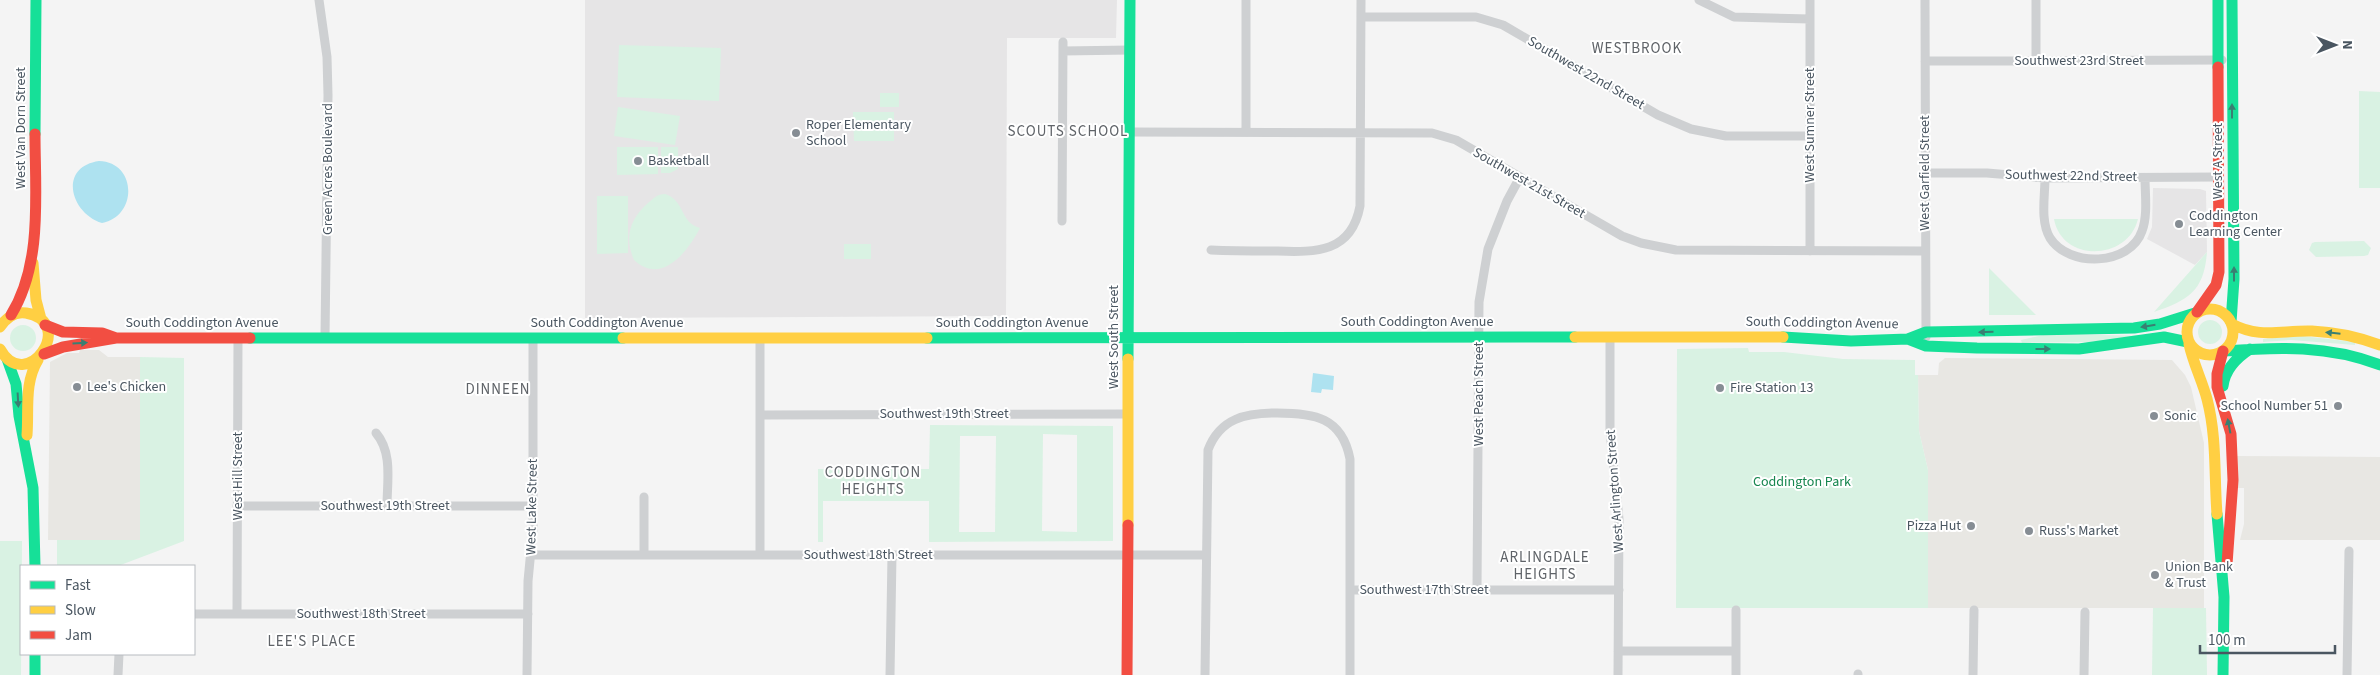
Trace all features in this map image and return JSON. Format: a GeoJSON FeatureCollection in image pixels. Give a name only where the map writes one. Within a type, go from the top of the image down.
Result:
{"type":"FeatureCollection","features":[{"type":"Feature","properties":{"kind":"main road","name":"West Van Dorn Street"},"geometry":{"type":"LineString","coordinates":[[36,0],[36,191],[32,256],[36,300],[49,339],[41,357]]}},
{"type":"Feature","properties":{"kind":"main road","name":"West South Street"},"geometry":{"type":"LineString","coordinates":[[1127,675],[1130,0]]}},
{"type":"Feature","properties":{"kind":"main road","name":"West A Street"},"geometry":{"type":"LineString","coordinates":[[2196,313],[2218,279],[2218,0]]}},
{"type":"Feature","properties":{"kind":"main road","name":"West A Street"},"geometry":{"type":"LineString","coordinates":[[2232,0],[2232,323]]}},
{"type":"Feature","properties":{"kind":"main road","name":"West Van Dorn Street"},"geometry":{"type":"LineString","coordinates":[[4,322],[21,298],[32,256]]}},
{"type":"Feature","properties":{"kind":"main road"},"geometry":{"type":"LineString","coordinates":[[2233,300],[2240,317],[2252,327],[2262,330],[2348,335],[2380,345]]}},
{"type":"Feature","properties":{"kind":"main road"},"geometry":{"type":"LineString","coordinates":[[2233,480],[2226,477],[2224,472],[2222,438],[2194,364],[2187,327],[2196,313],[2214,309],[2224,313],[2232,323],[2257,335],[2291,331]]}},
{"type":"Feature","properties":{"kind":"main road","name":"South Coddington Avenue"},"geometry":{"type":"LineString","coordinates":[[4,322],[26,312],[62,332],[102,333],[116,338],[1610,337],[1908,340],[1926,346],[2079,349],[2140,342],[2164,337],[2189,343]]}},
{"type":"Feature","properties":{"kind":"main road","name":"South Coddington Avenue"},"geometry":{"type":"LineString","coordinates":[[1908,340],[1926,332],[2134,328],[2160,324],[2196,313]]}},
{"type":"Feature","properties":{"kind":"main road"},"geometry":{"type":"LineString","coordinates":[[2224,597],[2233,505],[2233,480],[2231,434],[2224,405],[2217,387],[2217,378],[2223,351],[2232,339],[2232,323]]}},
{"type":"Feature","properties":{"kind":"main road","name":"South Coddington Avenue"},"geometry":{"type":"LineString","coordinates":[[2,353],[22,364],[72,343],[102,343],[116,338]]}},
{"type":"Feature","properties":{"kind":"main road"},"geometry":{"type":"LineString","coordinates":[[2140,342],[2164,343],[2181,352],[2194,364]]}},
{"type":"Feature","properties":{"kind":"main road"},"geometry":{"type":"LineString","coordinates":[[2189,343],[2193,349],[2211,356],[2223,351],[2290,346],[2324,348],[2380,365]]}},
{"type":"Feature","properties":{"kind":"main road"},"geometry":{"type":"LineString","coordinates":[[2224,405],[2224,375],[2231,365],[2251,349]]}},
{"type":"Feature","properties":{"kind":"main road"},"geometry":{"type":"LineString","coordinates":[[2,353],[16,384],[18,416],[26,443],[34,502],[35,565]]}},
{"type":"Feature","properties":{"kind":"main road"},"geometry":{"type":"LineString","coordinates":[[26,443],[29,424],[28,385],[31,371],[41,357]]}},
{"type":"Feature","properties":{"kind":"main road"},"geometry":{"type":"LineString","coordinates":[[2207,398],[2214,438],[2215,493],[2222,494],[2225,502],[2223,675]]}},
{"type":"Feature","properties":{"kind":"main road"},"geometry":{"type":"LineString","coordinates":[[35,655],[35,675]]}},
{"type":"Feature","properties":{"kind":"street","name":"Green Acres Boulevard"},"geometry":{"type":"LineString","coordinates":[[319,0],[327,57],[328,95],[325,338]]}},
{"type":"Feature","properties":{"kind":"street"},"geometry":{"type":"LineString","coordinates":[[1246,0],[1246,132]]}},
{"type":"Feature","properties":{"kind":"street"},"geometry":{"type":"LineString","coordinates":[[1212,250],[1322,250],[1351,236],[1360,206],[1362,0]]}},
{"type":"Feature","properties":{"kind":"street"},"geometry":{"type":"LineString","coordinates":[[1699,0],[1734,17],[1810,19]]}},
{"type":"Feature","properties":{"kind":"street","name":"West Sumner Street"},"geometry":{"type":"LineString","coordinates":[[1810,0],[1810,251]]}},
{"type":"Feature","properties":{"kind":"street","name":"West Garfield Street"},"geometry":{"type":"LineString","coordinates":[[1925,0],[1926,346]]}},
{"type":"Feature","properties":{"kind":"street"},"geometry":{"type":"LineString","coordinates":[[2036,0],[2036,61]]}},
{"type":"Feature","properties":{"kind":"street","name":"Southwest 22nd Street"},"geometry":{"type":"LineString","coordinates":[[1361,17],[1476,17],[1490,20],[1503,25],[1658,115],[1690,129],[1726,136],[1810,136]]}},
{"type":"Feature","properties":{"kind":"street"},"geometry":{"type":"LineString","coordinates":[[1062,221],[1063,46],[1130,50]]}},
{"type":"Feature","properties":{"kind":"street","name":"Southwest 23rd Street"},"geometry":{"type":"LineString","coordinates":[[1925,61],[2232,60]]}},
{"type":"Feature","properties":{"kind":"street","name":"Southwest 21st Street"},"geometry":{"type":"LineString","coordinates":[[1130,132],[1432,133],[1445,136],[1622,236],[1657,248],[1676,250],[1926,251]]}},
{"type":"Feature","properties":{"kind":"street","name":"Southwest 22nd Street"},"geometry":{"type":"LineString","coordinates":[[1925,173],[1987,173],[2044,178],[2217,177]]}},
{"type":"Feature","properties":{"kind":"street","name":"West Peach Street"},"geometry":{"type":"LineString","coordinates":[[1477,590],[1479,302],[1488,249],[1503,209],[1520,177]]}},
{"type":"Feature","properties":{"kind":"street"},"geometry":{"type":"LineString","coordinates":[[2044,178],[2045,220],[2049,236],[2054,244],[2071,256],[2106,258],[2125,252],[2142,232],[2145,178]]}},
{"type":"Feature","properties":{"kind":"street","name":"West Arlington Street"},"geometry":{"type":"LineString","coordinates":[[1610,337],[1609,402],[1619,518],[1618,675]]}},
{"type":"Feature","properties":{"kind":"street","name":"West Hill Street"},"geometry":{"type":"LineString","coordinates":[[237,614],[238,338]]}},
{"type":"Feature","properties":{"kind":"street","name":"West Lake Street"},"geometry":{"type":"LineString","coordinates":[[527,675],[533,506],[533,338]]}},
{"type":"Feature","properties":{"kind":"street"},"geometry":{"type":"LineString","coordinates":[[760,338],[760,555]]}},
{"type":"Feature","properties":{"kind":"street"},"geometry":{"type":"LineString","coordinates":[[1205,675],[1206,459],[1211,442],[1217,433],[1234,419],[1253,413],[1304,413],[1323,418],[1333,426],[1344,440],[1350,459],[1350,675]]}},
{"type":"Feature","properties":{"kind":"street","name":"Southwest 19th Street"},"geometry":{"type":"LineString","coordinates":[[760,415],[1128,414]]}},
{"type":"Feature","properties":{"kind":"street"},"geometry":{"type":"LineString","coordinates":[[376,433],[383,442],[387,457],[387,506]]}},
{"type":"Feature","properties":{"kind":"street"},"geometry":{"type":"LineString","coordinates":[[644,497],[644,555]]}},
{"type":"Feature","properties":{"kind":"street","name":"Southwest 19th Street"},"geometry":{"type":"LineString","coordinates":[[237,506],[533,506]]}},
{"type":"Feature","properties":{"kind":"street"},"geometry":{"type":"LineString","coordinates":[[2347,675],[2349,551]]}},
{"type":"Feature","properties":{"kind":"street","name":"Southwest 18th Street"},"geometry":{"type":"LineString","coordinates":[[531,555],[1206,555]]}},
{"type":"Feature","properties":{"kind":"street"},"geometry":{"type":"LineString","coordinates":[[890,675],[892,555]]}},
{"type":"Feature","properties":{"kind":"street","name":"Southwest 17th Street"},"geometry":{"type":"LineString","coordinates":[[1350,590],[1619,590]]}},
{"type":"Feature","properties":{"kind":"street"},"geometry":{"type":"LineString","coordinates":[[1736,610],[1736,675]]}},
{"type":"Feature","properties":{"kind":"street"},"geometry":{"type":"LineString","coordinates":[[1973,675],[1974,610]]}},
{"type":"Feature","properties":{"kind":"street"},"geometry":{"type":"LineString","coordinates":[[2084,675],[2085,612]]}},
{"type":"Feature","properties":{"kind":"street","name":"Southwest 18th Street"},"geometry":{"type":"LineString","coordinates":[[195,614],[528,614]]}},
{"type":"Feature","properties":{"kind":"street"},"geometry":{"type":"LineString","coordinates":[[1618,651],[1736,651]]}},
{"type":"Feature","properties":{"kind":"street"},"geometry":{"type":"LineString","coordinates":[[118,675],[119,655]]}},
{"type":"Feature","properties":{"kind":"shaded area","name":"Roper Elementary School"},"geometry":{"type":"Polygon","coordinates":[[[585,0],[1117,0],[1116,38],[1007,38],[1006,316],[585,318],[585,0]]]}},
{"type":"Feature","properties":{"kind":"shaded area","name":"Coddington Learning Center"},"geometry":{"type":"Polygon","coordinates":[[[2153,188],[2200,189],[2206,191],[2207,252],[2195,265],[2147,239],[2152,227],[2153,188]]]}},
{"type":"Feature","properties":{"kind":"shaded area"},"geometry":{"type":"Polygon","coordinates":[[[80,350],[99,350],[108,357],[140,357],[140,540],[48,540],[50,362],[67,353],[79,353],[80,350]]]}},
{"type":"Feature","properties":{"kind":"shaded area"},"geometry":{"type":"Polygon","coordinates":[[[1945,358],[2172,360],[2185,375],[2191,387],[2204,443],[2204,608],[1928,608],[1928,470],[1919,431],[1918,375],[1938,375],[1939,363],[1945,358]]]}},
{"type":"Feature","properties":{"kind":"shaded area"},"geometry":{"type":"Polygon","coordinates":[[[2236,456],[2380,457],[2380,540],[2240,540],[2244,524],[2244,488],[2236,488],[2236,456]]]}},
{"type":"Feature","properties":{"kind":"green space"},"geometry":{"type":"Polygon","coordinates":[[[619,45],[721,48],[719,101],[617,97],[619,45]]]}},
{"type":"Feature","properties":{"kind":"green space"},"geometry":{"type":"Polygon","coordinates":[[[2359,91],[2380,92],[2380,188],[2359,188],[2359,91]]]}},
{"type":"Feature","properties":{"kind":"green space"},"geometry":{"type":"Polygon","coordinates":[[[880,93],[899,93],[899,107],[880,107],[880,93]]]}},
{"type":"Feature","properties":{"kind":"green space"},"geometry":{"type":"Polygon","coordinates":[[[618,107],[680,116],[675,145],[614,136],[618,107]]]}},
{"type":"Feature","properties":{"kind":"green space"},"geometry":{"type":"Polygon","coordinates":[[[853,112],[894,112],[894,141],[854,141],[853,112]]]}},
{"type":"Feature","properties":{"kind":"green space","name":"Basketball"},"geometry":{"type":"Polygon","coordinates":[[[617,147],[658,147],[658,174],[617,175],[617,147]]]}},
{"type":"Feature","properties":{"kind":"green space"},"geometry":{"type":"Polygon","coordinates":[[[661,147],[678,147],[678,169],[670,173],[661,173],[661,147]]]}},
{"type":"Feature","properties":{"kind":"green space"},"geometry":{"type":"Polygon","coordinates":[[[665,194],[676,201],[689,221],[700,228],[689,246],[673,262],[664,267],[654,269],[644,267],[634,260],[631,252],[629,244],[630,229],[637,215],[648,203],[656,197],[665,194]]]}},
{"type":"Feature","properties":{"kind":"green space"},"geometry":{"type":"Polygon","coordinates":[[[597,196],[628,196],[628,253],[597,254],[597,196]]]}},
{"type":"Feature","properties":{"kind":"green space"},"geometry":{"type":"Polygon","coordinates":[[[2054,219],[2138,219],[2132,233],[2122,243],[2109,249],[2095,251],[2081,249],[2069,243],[2059,233],[2054,219]]]}},
{"type":"Feature","properties":{"kind":"green space"},"geometry":{"type":"Polygon","coordinates":[[[2364,241],[2371,248],[2368,255],[2364,256],[2316,257],[2309,250],[2312,243],[2315,242],[2364,241]]]}},
{"type":"Feature","properties":{"kind":"green space"},"geometry":{"type":"Polygon","coordinates":[[[844,244],[871,244],[871,259],[844,259],[844,244]]]}},
{"type":"Feature","properties":{"kind":"green space"},"geometry":{"type":"Polygon","coordinates":[[[2207,252],[2202,276],[2193,292],[2177,303],[2154,312],[2207,252]]]}},
{"type":"Feature","properties":{"kind":"green space"},"geometry":{"type":"Polygon","coordinates":[[[1989,268],[2036,315],[1989,315],[1989,268]]]}},
{"type":"Feature","properties":{"kind":"green space"},"geometry":{"type":"Polygon","coordinates":[[[2210,320],[2215,321],[2221,327],[2221,337],[2215,343],[2210,344],[2205,343],[2199,337],[2198,332],[2199,327],[2205,321],[2210,320]]]}},
{"type":"Feature","properties":{"kind":"green space"},"geometry":{"type":"Polygon","coordinates":[[[23,325],[32,329],[36,338],[32,347],[23,351],[14,347],[10,338],[14,329],[23,325]]]}},
{"type":"Feature","properties":{"kind":"green space"},"geometry":{"type":"Polygon","coordinates":[[[2048,334],[2150,336],[2090,342],[2022,343],[2021,340],[2048,334]]]}},
{"type":"Feature","properties":{"kind":"green space"},"geometry":{"type":"Polygon","coordinates":[[[2302,336],[2355,342],[2355,345],[2291,340],[2263,342],[2263,339],[2302,336]]]}},
{"type":"Feature","properties":{"kind":"green space","name":"Coddington Park"},"geometry":{"type":"Polygon","coordinates":[[[1748,348],[1749,352],[1784,352],[1843,359],[1915,360],[1915,375],[1918,375],[1919,431],[1928,470],[1928,608],[1676,608],[1677,349],[1748,348]]]}},
{"type":"Feature","properties":{"kind":"green space"},"geometry":{"type":"Polygon","coordinates":[[[140,357],[184,358],[184,541],[121,565],[57,565],[57,540],[140,540],[140,357]]]}},
{"type":"Feature","properties":{"kind":"green space"},"geometry":{"type":"Polygon","coordinates":[[[930,425],[1113,426],[1113,541],[929,542],[929,501],[823,501],[823,542],[818,542],[818,469],[929,469],[930,425]],[[1043,434],[1042,531],[1077,532],[1077,435],[1043,434]],[[960,436],[959,532],[995,532],[996,436],[960,436]]]}},
{"type":"Feature","properties":{"kind":"green space"},"geometry":{"type":"Polygon","coordinates":[[[0,541],[22,541],[22,565],[20,565],[21,675],[0,675],[0,541]]]}},
{"type":"Feature","properties":{"kind":"green space"},"geometry":{"type":"Polygon","coordinates":[[[2153,608],[2206,608],[2207,675],[2152,675],[2153,608]]]}},
{"type":"Feature","properties":{"kind":"water"},"geometry":{"type":"Polygon","coordinates":[[[99,161],[112,164],[121,170],[126,179],[128,190],[127,201],[122,210],[114,218],[102,223],[91,218],[82,210],[76,201],[73,190],[73,181],[78,172],[86,165],[99,161]]]}},
{"type":"Feature","properties":{"kind":"water"},"geometry":{"type":"Polygon","coordinates":[[[1313,373],[1334,376],[1333,390],[1322,389],[1321,393],[1311,392],[1313,373]]]}},
{"type":"Feature","properties":{"kind":"traffic: fast"},"geometry":{"type":"LineString","coordinates":[[35,134],[36,0]]}},
{"type":"Feature","properties":{"kind":"traffic: fast"},"geometry":{"type":"LineString","coordinates":[[1128,359],[1130,0]]}},
{"type":"Feature","properties":{"kind":"traffic: fast"},"geometry":{"type":"LineString","coordinates":[[2218,0],[2218,67]]}},
{"type":"Feature","properties":{"kind":"traffic: fast"},"geometry":{"type":"LineString","coordinates":[[2231,322],[2234,279],[2232,0]]}},
{"type":"Feature","properties":{"kind":"traffic: fast"},"geometry":{"type":"LineString","coordinates":[[1908,339],[1926,332],[2134,328],[2160,324],[2195,313]]}},
{"type":"Feature","properties":{"kind":"traffic: fast"},"geometry":{"type":"LineString","coordinates":[[927,338],[1575,337]]}},
{"type":"Feature","properties":{"kind":"traffic: fast"},"geometry":{"type":"LineString","coordinates":[[1783,337],[1851,341],[1908,339],[1926,346],[1977,348],[2079,349],[2164,337],[2188,342]]}},
{"type":"Feature","properties":{"kind":"traffic: fast"},"geometry":{"type":"LineString","coordinates":[[250,338],[623,338]]}},
{"type":"Feature","properties":{"kind":"traffic: fast"},"geometry":{"type":"LineString","coordinates":[[2223,386],[2226,374],[2232,364],[2250,349]]}},
{"type":"Feature","properties":{"kind":"traffic: fast"},"geometry":{"type":"LineString","coordinates":[[2224,351],[2303,349],[2342,354],[2380,365]]}},
{"type":"Feature","properties":{"kind":"traffic: fast"},"geometry":{"type":"LineString","coordinates":[[7,359],[16,384],[19,416],[33,488],[35,565]]}},
{"type":"Feature","properties":{"kind":"traffic: fast"},"geometry":{"type":"LineString","coordinates":[[2217,514],[2224,597],[2223,675]]}},
{"type":"Feature","properties":{"kind":"traffic: fast"},"geometry":{"type":"LineString","coordinates":[[35,655],[35,675]]}},
{"type":"Feature","properties":{"kind":"traffic: slow"},"geometry":{"type":"LineString","coordinates":[[33,263],[36,300],[41,319]]}},
{"type":"Feature","properties":{"kind":"traffic: slow"},"geometry":{"type":"LineString","coordinates":[[2215,309],[2227,315],[2232,323],[2233,332],[2232,341],[2227,349],[2219,354],[2205,355],[2193,349],[2188,341],[2187,327],[2193,315],[2201,310],[2215,309]]}},
{"type":"Feature","properties":{"kind":"traffic: slow"},"geometry":{"type":"LineString","coordinates":[[0,327],[11,316],[18,313],[26,313],[41,319],[48,329],[47,341],[42,352],[33,361],[22,364],[11,361],[0,349]]}},
{"type":"Feature","properties":{"kind":"traffic: slow"},"geometry":{"type":"LineString","coordinates":[[2232,324],[2242,329],[2262,333],[2329,332],[2355,337],[2380,345]]}},
{"type":"Feature","properties":{"kind":"traffic: slow"},"geometry":{"type":"LineString","coordinates":[[1575,337],[1783,337]]}},
{"type":"Feature","properties":{"kind":"traffic: slow"},"geometry":{"type":"LineString","coordinates":[[623,338],[927,338]]}},
{"type":"Feature","properties":{"kind":"traffic: slow"},"geometry":{"type":"LineString","coordinates":[[2189,344],[2210,413],[2214,442],[2217,514]]}},
{"type":"Feature","properties":{"kind":"traffic: slow"},"geometry":{"type":"LineString","coordinates":[[1128,359],[1128,525]]}},
{"type":"Feature","properties":{"kind":"traffic: slow"},"geometry":{"type":"LineString","coordinates":[[27,435],[29,387],[38,360]]}},
{"type":"Feature","properties":{"kind":"traffic: jam"},"geometry":{"type":"LineString","coordinates":[[2197,312],[2216,285],[2219,272],[2218,67]]}},
{"type":"Feature","properties":{"kind":"traffic: jam"},"geometry":{"type":"LineString","coordinates":[[11,315],[21,295],[33,250],[36,203],[35,134]]}},
{"type":"Feature","properties":{"kind":"traffic: jam"},"geometry":{"type":"LineString","coordinates":[[45,325],[63,332],[102,333],[116,338],[250,338]]}},
{"type":"Feature","properties":{"kind":"traffic: jam"},"geometry":{"type":"LineString","coordinates":[[44,354],[63,347],[116,338]]}},
{"type":"Feature","properties":{"kind":"traffic: jam"},"geometry":{"type":"LineString","coordinates":[[2223,351],[2217,374],[2217,387],[2231,434],[2233,480],[2227,564]]}},
{"type":"Feature","properties":{"kind":"traffic: jam"},"geometry":{"type":"LineString","coordinates":[[1127,675],[1128,525]]}},
{"type":"Feature","properties":{"kind":"place","name":"Roper Elementary School"},"geometry":{"type":"Point","coordinates":[796,133]}},
{"type":"Feature","properties":{"kind":"place","name":"Basketball"},"geometry":{"type":"Point","coordinates":[638,161]}},
{"type":"Feature","properties":{"kind":"place","name":"Coddington Learning Center"},"geometry":{"type":"Point","coordinates":[2179,224]}},
{"type":"Feature","properties":{"kind":"place","name":"Lee's Chicken"},"geometry":{"type":"Point","coordinates":[77,387]}},
{"type":"Feature","properties":{"kind":"place","name":"Fire Station 13"},"geometry":{"type":"Point","coordinates":[1720,388]}},
{"type":"Feature","properties":{"kind":"place","name":"School Number 51"},"geometry":{"type":"Point","coordinates":[2338,406]}},
{"type":"Feature","properties":{"kind":"place","name":"Sonic"},"geometry":{"type":"Point","coordinates":[2154,416]}},
{"type":"Feature","properties":{"kind":"place","name":"Pizza Hut"},"geometry":{"type":"Point","coordinates":[1971,526]}},
{"type":"Feature","properties":{"kind":"place","name":"Russ's Market"},"geometry":{"type":"Point","coordinates":[2029,531]}},
{"type":"Feature","properties":{"kind":"place","name":"Union Bank & Trust"},"geometry":{"type":"Point","coordinates":[2155,575]}},
{"type":"Feature","properties":{"kind":"district","name":"WESTBROOK"},"geometry":{"type":"Point","coordinates":[1637,48]}},
{"type":"Feature","properties":{"kind":"district","name":"SCOUTS SCHOOL"},"geometry":{"type":"Point","coordinates":[1068,131]}},
{"type":"Feature","properties":{"kind":"district","name":"DINNEEN"},"geometry":{"type":"Point","coordinates":[498,389]}},
{"type":"Feature","properties":{"kind":"district","name":"CODDINGTON HEIGHTS"},"geometry":{"type":"Point","coordinates":[873,480]}},
{"type":"Feature","properties":{"kind":"district","name":"ARLINGDALE HEIGHTS"},"geometry":{"type":"Point","coordinates":[1545,566]}},
{"type":"Feature","properties":{"kind":"district","name":"LEE'S PLACE"},"geometry":{"type":"Point","coordinates":[312,641]}}]}
